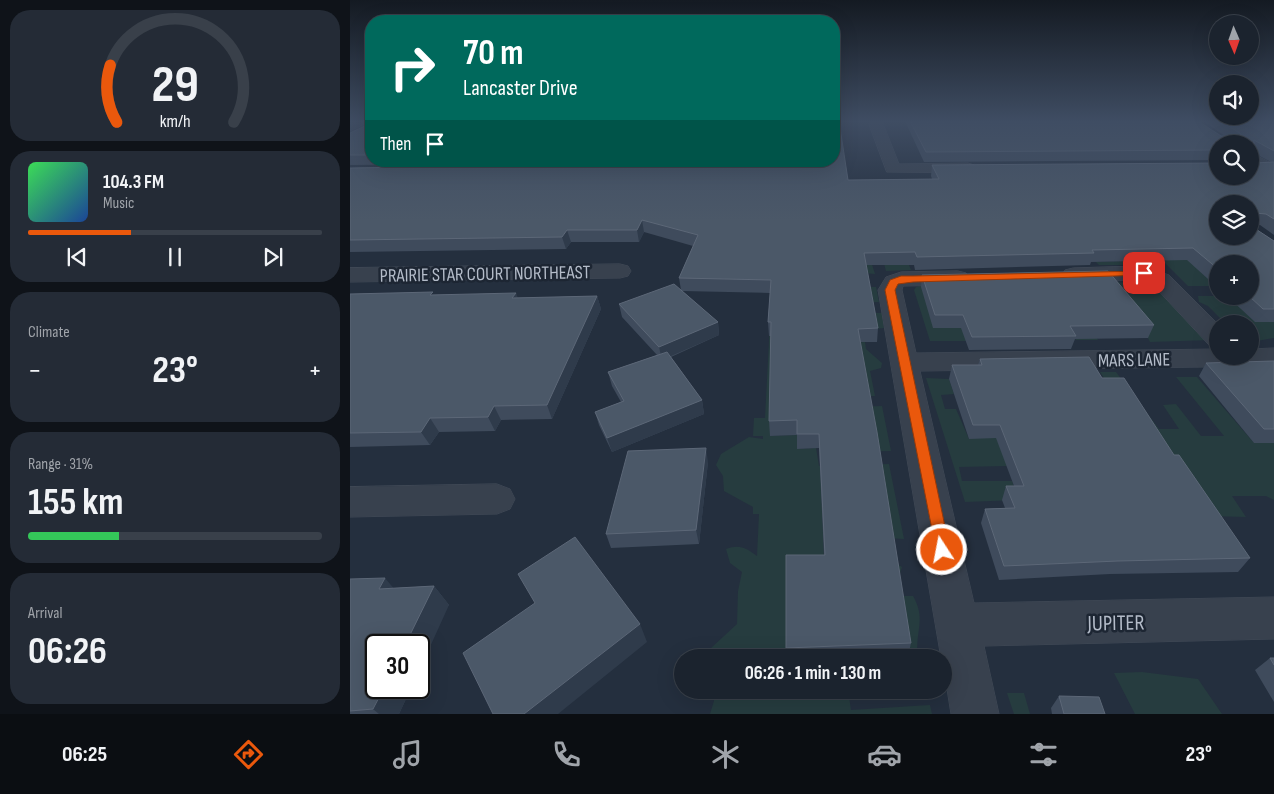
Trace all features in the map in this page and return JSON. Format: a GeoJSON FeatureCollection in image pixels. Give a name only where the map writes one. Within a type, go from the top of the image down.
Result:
{"type":"FeatureCollection","features":[{"type":"Feature","properties":{"kind":"street"},"geometry":{"type":"LineString","coordinates":[[887,154],[893,169],[981,168]]}},
{"type":"Feature","properties":{"kind":"street"},"geometry":{"type":"LineString","coordinates":[[1259,162],[1267,166],[1259,166]]}},
{"type":"Feature","properties":{"kind":"street","name":"PRAIRIE STAR COURT NORTHEAST"},"geometry":{"type":"LineString","coordinates":[[350,275],[620,270]]}},
{"type":"Feature","properties":{"kind":"street"},"geometry":{"type":"LineString","coordinates":[[1047,276],[1144,273],[1154,276],[1161,280],[1209,330]]}},
{"type":"Feature","properties":{"kind":"street"},"geometry":{"type":"LineString","coordinates":[[975,714],[890,290],[894,282],[901,279],[990,277]]}},
{"type":"Feature","properties":{"kind":"street","name":"MARS LANE"},"geometry":{"type":"LineString","coordinates":[[905,362],[1209,352]]}},
{"type":"Feature","properties":{"kind":"street","name":"MARS LANE"},"geometry":{"type":"LineString","coordinates":[[1259,354],[1274,356]]}},
{"type":"Feature","properties":{"kind":"street"},"geometry":{"type":"LineString","coordinates":[[350,502],[497,499]]}},
{"type":"Feature","properties":{"kind":"street","name":"JUPITER"},"geometry":{"type":"LineString","coordinates":[[958,625],[1274,618]]}},
{"type":"Feature","properties":{"kind":"green space"},"geometry":{"type":"Polygon","coordinates":[[[955,211],[1007,214],[1026,222],[1040,222],[1038,219],[1056,212],[1068,213],[1081,219],[1091,220],[1106,218],[1130,221],[1147,214],[1170,220],[1209,220],[1209,226],[1188,226],[1183,222],[1173,222],[1172,226],[1157,231],[1161,234],[1195,234],[1202,239],[1191,240],[1199,246],[1257,245],[1274,258],[1274,262],[1269,258],[1259,258],[1259,255],[1209,255],[1209,260],[1191,260],[1199,269],[1209,269],[1209,286],[1188,286],[1163,261],[1167,260],[1136,229],[1112,229],[1131,250],[1119,250],[1132,265],[1099,265],[1094,260],[1099,262],[1125,261],[1096,228],[1078,226],[1090,243],[1083,243],[1089,250],[1075,250],[1056,226],[1025,226],[1030,234],[1035,234],[1046,251],[1033,251],[1019,230],[992,230],[1004,251],[994,252],[1001,266],[996,266],[994,263],[997,262],[978,227],[966,227],[964,233],[955,235],[970,267],[951,267],[942,241],[918,241],[924,259],[918,259],[908,227],[892,227],[895,248],[885,249],[889,265],[909,265],[911,270],[886,271],[878,241],[859,241],[857,231],[815,231],[814,227],[783,227],[782,240],[832,240],[833,244],[801,244],[803,252],[831,252],[836,248],[850,248],[861,251],[870,258],[875,274],[864,273],[861,258],[854,260],[789,259],[788,288],[811,288],[811,281],[826,280],[826,287],[876,287],[879,302],[853,302],[868,301],[866,291],[778,292],[777,303],[826,302],[827,317],[866,317],[865,313],[882,313],[884,328],[875,329],[873,320],[774,322],[775,336],[798,335],[799,343],[865,342],[866,349],[882,363],[881,368],[870,371],[875,396],[843,397],[842,392],[865,391],[862,373],[854,371],[849,367],[845,363],[847,357],[842,354],[830,354],[829,347],[797,348],[797,355],[772,356],[771,383],[794,383],[794,393],[821,393],[823,408],[882,406],[891,451],[848,452],[847,447],[875,446],[869,415],[807,417],[806,409],[778,410],[777,418],[771,418],[770,436],[797,435],[797,449],[816,448],[819,466],[889,464],[904,539],[888,538],[879,479],[821,481],[824,559],[855,558],[865,553],[885,556],[902,567],[898,579],[878,584],[864,584],[860,576],[829,579],[818,574],[817,569],[787,570],[787,649],[710,649],[737,624],[738,591],[742,572],[730,563],[726,549],[743,548],[757,556],[759,514],[753,514],[753,507],[724,491],[723,476],[716,465],[721,454],[749,437],[763,439],[763,436],[753,436],[754,418],[765,418],[775,224],[926,223],[942,218],[941,213],[955,211]]]}},
{"type":"Feature","properties":{"kind":"green space"},"geometry":{"type":"Polygon","coordinates":[[[1150,283],[1162,286],[1209,337],[1209,340],[1150,342],[1148,338],[1076,307],[1098,340],[1076,340],[1046,295],[979,319],[933,328],[961,328],[984,341],[930,341],[914,290],[916,287],[925,285],[1150,283]]]}},
{"type":"Feature","properties":{"kind":"green space"},"geometry":{"type":"Polygon","coordinates":[[[1198,296],[1209,296],[1209,305],[1243,305],[1274,322],[1274,338],[1259,341],[1259,315],[1217,315],[1208,306],[1199,302],[1198,296]]]}},
{"type":"Feature","properties":{"kind":"green space"},"geometry":{"type":"Polygon","coordinates":[[[1100,372],[1116,372],[1159,429],[1179,429],[1163,405],[1176,404],[1201,436],[1224,436],[1176,377],[1197,377],[1254,443],[1274,443],[1274,500],[1266,496],[1232,496],[1246,517],[1208,516],[1057,465],[959,467],[962,481],[1012,481],[1019,500],[965,502],[926,378],[949,379],[954,394],[941,395],[945,409],[956,409],[969,439],[1113,392],[1100,372]]]}},
{"type":"Feature","properties":{"kind":"green space"},"geometry":{"type":"Polygon","coordinates":[[[902,596],[913,596],[920,620],[917,649],[898,649],[902,596]]]}},
{"type":"Feature","properties":{"kind":"green space"},"geometry":{"type":"Polygon","coordinates":[[[1142,672],[1198,679],[1222,714],[1135,714],[1114,673],[1142,672]]]}},
{"type":"Feature","properties":{"kind":"green space"},"geometry":{"type":"Polygon","coordinates":[[[1007,693],[1024,693],[1030,714],[1014,714],[1007,693]]]}},
{"type":"Feature","properties":{"kind":"green space"},"geometry":{"type":"Polygon","coordinates":[[[714,699],[849,699],[851,710],[930,705],[932,714],[710,714],[714,699]]]}},
{"type":"Feature","properties":{"kind":"building"},"geometry":{"type":"Polygon","coordinates":[[[840,154],[844,154],[848,180],[939,179],[932,165],[1209,163],[1209,185],[1259,185],[1259,163],[1274,162],[1274,219],[1266,214],[1259,213],[1259,195],[1209,195],[1209,245],[1259,245],[1259,231],[1274,241],[1274,309],[1263,309],[1259,305],[1259,255],[1209,255],[1209,261],[1193,248],[1092,250],[1094,253],[917,257],[915,252],[864,253],[878,328],[858,329],[877,432],[911,643],[786,648],[786,555],[825,555],[819,434],[797,434],[797,420],[769,421],[771,322],[768,322],[771,280],[679,278],[698,235],[642,220],[637,230],[567,230],[562,237],[350,240],[350,168],[840,167],[840,154]]]}},
{"type":"Feature","properties":{"kind":"building"},"geometry":{"type":"Polygon","coordinates":[[[1108,271],[1154,325],[1070,326],[1076,336],[972,337],[963,315],[935,315],[922,275],[1108,271]]]}},
{"type":"Feature","properties":{"kind":"building"},"geometry":{"type":"Polygon","coordinates":[[[674,284],[718,322],[659,347],[619,304],[674,284]]]}},
{"type":"Feature","properties":{"kind":"building"},"geometry":{"type":"Polygon","coordinates":[[[433,292],[430,295],[516,293],[512,298],[597,296],[547,405],[494,406],[488,417],[430,418],[421,432],[350,433],[350,294],[433,292]]]}},
{"type":"Feature","properties":{"kind":"building"},"geometry":{"type":"Polygon","coordinates":[[[667,352],[702,400],[607,438],[595,412],[624,401],[608,372],[667,352]]]}},
{"type":"Feature","properties":{"kind":"building"},"geometry":{"type":"Polygon","coordinates":[[[1089,357],[1102,378],[1124,378],[1174,455],[1179,455],[1250,558],[1004,566],[985,509],[1015,508],[1006,486],[1024,486],[1000,425],[973,425],[952,365],[982,365],[980,359],[1089,357]]]}},
{"type":"Feature","properties":{"kind":"building"},"geometry":{"type":"Polygon","coordinates":[[[1259,361],[1274,361],[1274,429],[1264,429],[1206,363],[1209,363],[1209,365],[1259,365],[1259,361]]]}},
{"type":"Feature","properties":{"kind":"building"},"geometry":{"type":"Polygon","coordinates":[[[706,448],[696,530],[606,534],[628,451],[706,448]]]}},
{"type":"Feature","properties":{"kind":"building"},"geometry":{"type":"Polygon","coordinates":[[[575,537],[640,624],[524,714],[493,714],[463,653],[535,603],[518,574],[575,537]]]}},
{"type":"Feature","properties":{"kind":"building"},"geometry":{"type":"Polygon","coordinates":[[[385,578],[379,589],[434,586],[410,634],[365,634],[365,699],[378,699],[373,709],[350,711],[350,579],[385,578]]]}},
{"type":"Feature","properties":{"kind":"building"},"geometry":{"type":"Polygon","coordinates":[[[1059,696],[1099,697],[1105,714],[1064,714],[1059,696]]]}},
{"type":"Feature","properties":{"kind":"route"},"geometry":{"type":"LineString","coordinates":[[942,550],[890,290],[894,282],[901,279],[1144,273]]}}]}
